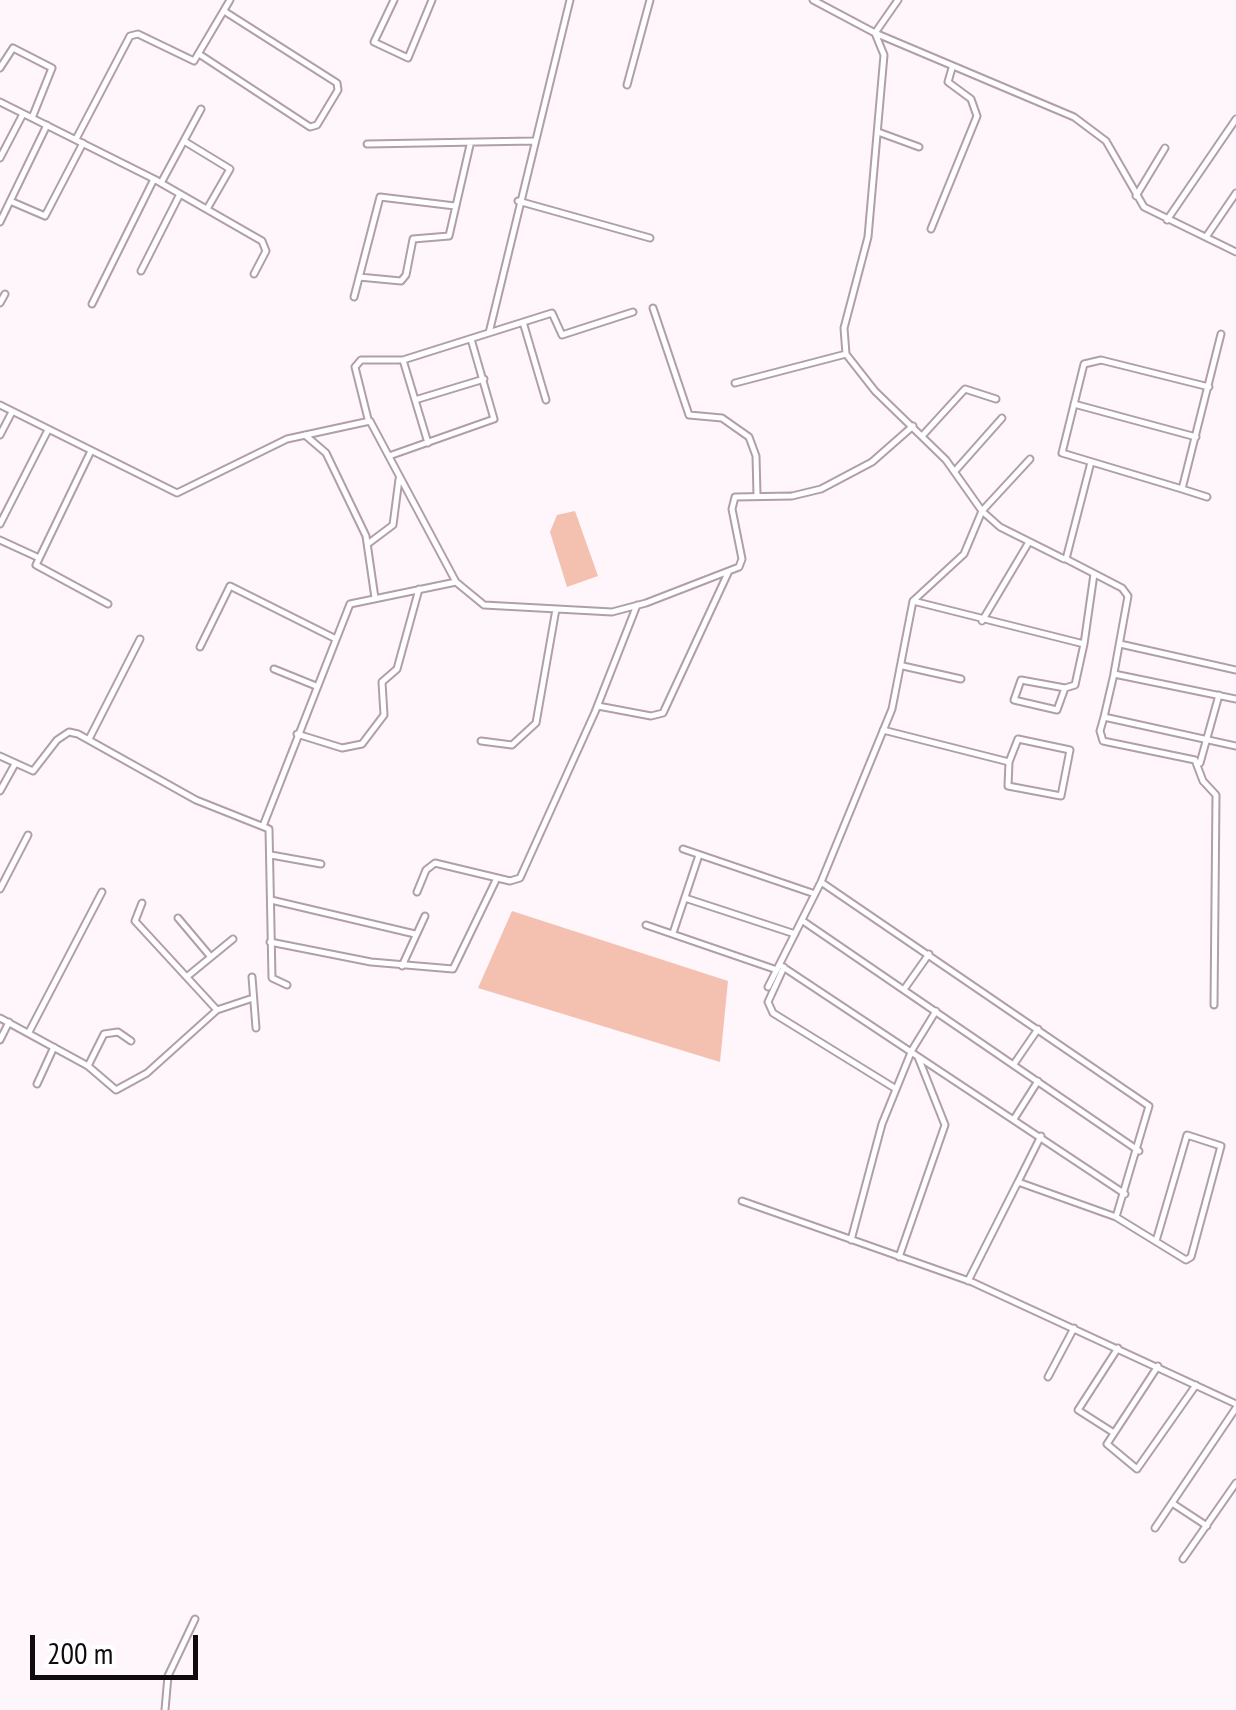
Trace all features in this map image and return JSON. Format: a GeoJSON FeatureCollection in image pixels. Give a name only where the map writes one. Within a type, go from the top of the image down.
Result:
{"type":"FeatureCollection","features":[{"type":"Feature","properties":{"kind":"street"},"geometry":{"type":"LineString","coordinates":[[76,139],[131,35],[138,34],[190,61],[199,54],[230,0]]}},
{"type":"Feature","properties":{"kind":"street"},"geometry":{"type":"LineString","coordinates":[[394,0],[374,42],[408,58],[432,0]]}},
{"type":"Feature","properties":{"kind":"street"},"geometry":{"type":"LineString","coordinates":[[490,333],[518,201],[570,0]]}},
{"type":"Feature","properties":{"kind":"street"},"geometry":{"type":"LineString","coordinates":[[627,85],[650,0]]}},
{"type":"Feature","properties":{"kind":"street"},"geometry":{"type":"LineString","coordinates":[[875,33],[898,0]]}},
{"type":"Feature","properties":{"kind":"street"},"geometry":{"type":"LineString","coordinates":[[818,1],[875,33],[1063,112],[1098,132],[1120,162],[1136,196],[1166,220],[1236,252]]}},
{"type":"Feature","properties":{"kind":"street"},"geometry":{"type":"LineString","coordinates":[[199,54],[312,128],[338,90],[336,83],[224,12]]}},
{"type":"Feature","properties":{"kind":"street"},"geometry":{"type":"LineString","coordinates":[[875,33],[884,55],[878,132],[864,260],[844,328],[846,354],[866,382],[955,471],[982,511],[1000,528],[1094,573],[1122,588],[1128,596],[1100,731],[1103,741],[1200,763]]}},
{"type":"Feature","properties":{"kind":"street"},"geometry":{"type":"LineString","coordinates":[[0,68],[13,48],[53,70],[32,118]]}},
{"type":"Feature","properties":{"kind":"street"},"geometry":{"type":"LineString","coordinates":[[931,229],[976,116],[971,99],[948,82],[952,68]]}},
{"type":"Feature","properties":{"kind":"street"},"geometry":{"type":"LineString","coordinates":[[0,102],[158,181],[265,244],[266,250],[254,274]]}},
{"type":"Feature","properties":{"kind":"street"},"geometry":{"type":"LineString","coordinates":[[92,304],[201,109]]}},
{"type":"Feature","properties":{"kind":"street"},"geometry":{"type":"LineString","coordinates":[[0,158],[23,114]]}},
{"type":"Feature","properties":{"kind":"street"},"geometry":{"type":"LineString","coordinates":[[1166,220],[1236,119]]}},
{"type":"Feature","properties":{"kind":"street"},"geometry":{"type":"LineString","coordinates":[[0,222],[47,125]]}},
{"type":"Feature","properties":{"kind":"street"},"geometry":{"type":"LineString","coordinates":[[878,132],[919,146]]}},
{"type":"Feature","properties":{"kind":"street"},"geometry":{"type":"LineString","coordinates":[[184,141],[230,169],[207,210]]}},
{"type":"Feature","properties":{"kind":"street"},"geometry":{"type":"LineString","coordinates":[[367,144],[533,141]]}},
{"type":"Feature","properties":{"kind":"street"},"geometry":{"type":"LineString","coordinates":[[10,200],[45,216],[84,143]]}},
{"type":"Feature","properties":{"kind":"street"},"geometry":{"type":"LineString","coordinates":[[359,277],[403,280],[413,239],[446,238],[470,145]]}},
{"type":"Feature","properties":{"kind":"street"},"geometry":{"type":"LineString","coordinates":[[1136,196],[1166,148]]}},
{"type":"Feature","properties":{"kind":"street"},"geometry":{"type":"LineString","coordinates":[[141,271],[180,194]]}},
{"type":"Feature","properties":{"kind":"street"},"geometry":{"type":"LineString","coordinates":[[354,298],[380,197],[455,206]]}},
{"type":"Feature","properties":{"kind":"street"},"geometry":{"type":"LineString","coordinates":[[1206,237],[1234,198]]}},
{"type":"Feature","properties":{"kind":"street"},"geometry":{"type":"LineString","coordinates":[[518,201],[650,238]]}},
{"type":"Feature","properties":{"kind":"street"},"geometry":{"type":"LineString","coordinates":[[0,302],[6,294]]}},
{"type":"Feature","properties":{"kind":"street"},"geometry":{"type":"LineString","coordinates":[[653,308],[689,416],[722,418],[749,437],[756,456],[758,495]]}},
{"type":"Feature","properties":{"kind":"street"},"geometry":{"type":"LineString","coordinates":[[633,312],[563,334],[552,313],[403,360],[366,359],[356,364],[369,420],[399,478],[456,582],[484,604],[612,612],[729,572],[739,567],[742,559],[732,503],[739,495],[805,494],[843,479],[913,426]]}},
{"type":"Feature","properties":{"kind":"street"},"geometry":{"type":"LineString","coordinates":[[522,321],[546,400]]}},
{"type":"Feature","properties":{"kind":"street"},"geometry":{"type":"LineString","coordinates":[[1182,489],[1222,334]]}},
{"type":"Feature","properties":{"kind":"street"},"geometry":{"type":"LineString","coordinates":[[389,456],[494,419],[471,339]]}},
{"type":"Feature","properties":{"kind":"street"},"geometry":{"type":"LineString","coordinates":[[735,383],[846,354]]}},
{"type":"Feature","properties":{"kind":"street"},"geometry":{"type":"LineString","coordinates":[[1207,497],[1062,453],[1084,364],[1093,358],[1209,388]]}},
{"type":"Feature","properties":{"kind":"street"},"geometry":{"type":"LineString","coordinates":[[403,360],[428,443]]}},
{"type":"Feature","properties":{"kind":"street"},"geometry":{"type":"LineString","coordinates":[[415,400],[484,379]]}},
{"type":"Feature","properties":{"kind":"street"},"geometry":{"type":"LineString","coordinates":[[923,435],[965,388],[996,399]]}},
{"type":"Feature","properties":{"kind":"street"},"geometry":{"type":"LineString","coordinates":[[1074,404],[1197,437]]}},
{"type":"Feature","properties":{"kind":"street"},"geometry":{"type":"LineString","coordinates":[[0,405],[90,452],[181,492],[304,434],[369,420]]}},
{"type":"Feature","properties":{"kind":"street"},"geometry":{"type":"LineString","coordinates":[[0,435],[12,412]]}},
{"type":"Feature","properties":{"kind":"street"},"geometry":{"type":"LineString","coordinates":[[955,471],[1002,418]]}},
{"type":"Feature","properties":{"kind":"street"},"geometry":{"type":"LineString","coordinates":[[0,524],[48,430]]}},
{"type":"Feature","properties":{"kind":"street"},"geometry":{"type":"LineString","coordinates":[[304,434],[326,454],[368,543],[374,598]]}},
{"type":"Feature","properties":{"kind":"street"},"geometry":{"type":"LineString","coordinates":[[90,452],[37,558],[38,568],[108,604]]}},
{"type":"Feature","properties":{"kind":"street"},"geometry":{"type":"LineString","coordinates":[[896,1089],[773,1013],[768,1002],[883,730],[903,666],[913,601],[964,554],[982,511],[1030,459]]}},
{"type":"Feature","properties":{"kind":"street"},"geometry":{"type":"LineString","coordinates":[[1066,559],[1091,462]]}},
{"type":"Feature","properties":{"kind":"street"},"geometry":{"type":"LineString","coordinates":[[368,543],[393,525],[399,478]]}},
{"type":"Feature","properties":{"kind":"street"},"geometry":{"type":"LineString","coordinates":[[0,540],[37,558]]}},
{"type":"Feature","properties":{"kind":"street"},"geometry":{"type":"LineString","coordinates":[[982,621],[1029,542]]}},
{"type":"Feature","properties":{"kind":"street"},"geometry":{"type":"LineString","coordinates":[[598,706],[651,716],[664,713],[729,572]]}},
{"type":"Feature","properties":{"kind":"street"},"geometry":{"type":"LineString","coordinates":[[1065,688],[1060,704],[1052,711],[1014,700],[1021,680],[1065,688],[1075,685],[1094,573]]}},
{"type":"Feature","properties":{"kind":"street"},"geometry":{"type":"LineString","coordinates":[[263,826],[347,606],[456,582]]}},
{"type":"Feature","properties":{"kind":"street"},"geometry":{"type":"LineString","coordinates":[[200,646],[230,586],[334,638]]}},
{"type":"Feature","properties":{"kind":"street"},"geometry":{"type":"LineString","coordinates":[[296,734],[342,748],[362,744],[384,715],[382,682],[397,669],[419,589]]}},
{"type":"Feature","properties":{"kind":"street"},"geometry":{"type":"LineString","coordinates":[[913,601],[1084,644]]}},
{"type":"Feature","properties":{"kind":"street"},"geometry":{"type":"LineString","coordinates":[[417,892],[426,870],[435,863],[498,878],[520,878],[598,706],[637,605]]}},
{"type":"Feature","properties":{"kind":"street"},"geometry":{"type":"LineString","coordinates":[[481,740],[512,745],[536,724],[556,610]]}},
{"type":"Feature","properties":{"kind":"street"},"geometry":{"type":"LineString","coordinates":[[89,739],[140,639]]}},
{"type":"Feature","properties":{"kind":"street"},"geometry":{"type":"LineString","coordinates":[[1120,644],[1236,670]]}},
{"type":"Feature","properties":{"kind":"street"},"geometry":{"type":"LineString","coordinates":[[903,666],[961,679]]}},
{"type":"Feature","properties":{"kind":"street"},"geometry":{"type":"LineString","coordinates":[[274,669],[316,686]]}},
{"type":"Feature","properties":{"kind":"street"},"geometry":{"type":"LineString","coordinates":[[1114,674],[1236,699]]}},
{"type":"Feature","properties":{"kind":"street"},"geometry":{"type":"LineString","coordinates":[[1214,1005],[1216,801],[1202,778],[1200,763],[1210,740],[1219,695]]}},
{"type":"Feature","properties":{"kind":"street"},"geometry":{"type":"LineString","coordinates":[[1104,717],[1236,746]]}},
{"type":"Feature","properties":{"kind":"street"},"geometry":{"type":"LineString","coordinates":[[883,730],[1008,762]]}},
{"type":"Feature","properties":{"kind":"street"},"geometry":{"type":"LineString","coordinates":[[0,756],[36,770],[57,740],[69,732],[89,739],[196,800],[271,832],[272,980],[287,985]]}},
{"type":"Feature","properties":{"kind":"street"},"geometry":{"type":"LineString","coordinates":[[1018,739],[1068,748],[1063,794],[1010,788],[1006,781],[1008,762],[1018,739]]}},
{"type":"Feature","properties":{"kind":"street"},"geometry":{"type":"LineString","coordinates":[[0,791],[15,764]]}},
{"type":"Feature","properties":{"kind":"street"},"geometry":{"type":"LineString","coordinates":[[0,889],[28,835]]}},
{"type":"Feature","properties":{"kind":"street"},"geometry":{"type":"LineString","coordinates":[[683,850],[815,894]]}},
{"type":"Feature","properties":{"kind":"street"},"geometry":{"type":"LineString","coordinates":[[272,855],[320,864]]}},
{"type":"Feature","properties":{"kind":"street"},"geometry":{"type":"LineString","coordinates":[[672,934],[699,855]]}},
{"type":"Feature","properties":{"kind":"street"},"geometry":{"type":"LineString","coordinates":[[270,942],[402,966],[454,968],[498,878]]}},
{"type":"Feature","properties":{"kind":"street"},"geometry":{"type":"LineString","coordinates":[[821,882],[1149,1106],[1116,1218]]}},
{"type":"Feature","properties":{"kind":"street"},"geometry":{"type":"LineString","coordinates":[[29,1032],[102,892]]}},
{"type":"Feature","properties":{"kind":"street"},"geometry":{"type":"LineString","coordinates":[[684,898],[796,934]]}},
{"type":"Feature","properties":{"kind":"street"},"geometry":{"type":"LineString","coordinates":[[271,900],[415,934]]}},
{"type":"Feature","properties":{"kind":"street"},"geometry":{"type":"LineString","coordinates":[[142,903],[136,921],[217,1010]]}},
{"type":"Feature","properties":{"kind":"street"},"geometry":{"type":"LineString","coordinates":[[402,966],[425,916]]}},
{"type":"Feature","properties":{"kind":"street"},"geometry":{"type":"LineString","coordinates":[[178,918],[210,956]]}},
{"type":"Feature","properties":{"kind":"street"},"geometry":{"type":"LineString","coordinates":[[802,920],[1139,1150]]}},
{"type":"Feature","properties":{"kind":"street"},"geometry":{"type":"LineString","coordinates":[[646,925],[780,968],[915,1052],[1125,1194]]}},
{"type":"Feature","properties":{"kind":"street"},"geometry":{"type":"LineString","coordinates":[[189,976],[233,939]]}},
{"type":"Feature","properties":{"kind":"street"},"geometry":{"type":"LineString","coordinates":[[904,988],[929,954]]}},
{"type":"Feature","properties":{"kind":"street"},"geometry":{"type":"LineString","coordinates":[[768,987],[780,968]]}},
{"type":"Feature","properties":{"kind":"street"},"geometry":{"type":"LineString","coordinates":[[252,977],[250,998],[256,1028]]}},
{"type":"Feature","properties":{"kind":"street"},"geometry":{"type":"LineString","coordinates":[[0,1018],[88,1066],[111,1088],[119,1090],[147,1073],[217,1010],[250,998]]}},
{"type":"Feature","properties":{"kind":"street"},"geometry":{"type":"LineString","coordinates":[[851,1240],[872,1154],[896,1089],[936,1011]]}},
{"type":"Feature","properties":{"kind":"street"},"geometry":{"type":"LineString","coordinates":[[0,1040],[9,1022]]}},
{"type":"Feature","properties":{"kind":"street"},"geometry":{"type":"LineString","coordinates":[[1014,1064],[1038,1028]]}},
{"type":"Feature","properties":{"kind":"street"},"geometry":{"type":"LineString","coordinates":[[88,1066],[106,1033],[118,1032],[132,1041]]}},
{"type":"Feature","properties":{"kind":"street"},"geometry":{"type":"LineString","coordinates":[[37,1084],[54,1047]]}},
{"type":"Feature","properties":{"kind":"street"},"geometry":{"type":"LineString","coordinates":[[898,1257],[945,1125],[915,1052]]}},
{"type":"Feature","properties":{"kind":"street"},"geometry":{"type":"LineString","coordinates":[[1014,1119],[1038,1081]]}},
{"type":"Feature","properties":{"kind":"street"},"geometry":{"type":"LineString","coordinates":[[1018,1182],[1116,1218],[1156,1241],[1190,1259],[1222,1150],[1219,1144],[1187,1135],[1156,1241]]}},
{"type":"Feature","properties":{"kind":"street"},"geometry":{"type":"LineString","coordinates":[[968,1281],[1041,1136]]}},
{"type":"Feature","properties":{"kind":"street"},"geometry":{"type":"LineString","coordinates":[[742,1201],[968,1281],[1158,1366],[1236,1406],[1155,1528]]}},
{"type":"Feature","properties":{"kind":"street"},"geometry":{"type":"LineString","coordinates":[[1048,1376],[1074,1328]]}},
{"type":"Feature","properties":{"kind":"street"},"geometry":{"type":"LineString","coordinates":[[1114,1433],[1078,1410],[1118,1348]]}},
{"type":"Feature","properties":{"kind":"street"},"geometry":{"type":"LineString","coordinates":[[1158,1366],[1108,1448],[1140,1468],[1196,1384]]}},
{"type":"Feature","properties":{"kind":"street"},"geometry":{"type":"LineString","coordinates":[[1183,1559],[1236,1483]]}},
{"type":"Feature","properties":{"kind":"street"},"geometry":{"type":"LineString","coordinates":[[1172,1503],[1206,1526]]}},
{"type":"Feature","properties":{"kind":"street"},"geometry":{"type":"LineString","coordinates":[[165,1710],[168,1676],[195,1619]]}},
{"type":"Feature","properties":{"kind":"shaded area"},"geometry":{"type":"Polygon","coordinates":[[[575,511],[598,576],[567,587],[550,532],[557,515],[575,511]]]}},
{"type":"Feature","properties":{"kind":"shaded area"},"geometry":{"type":"Polygon","coordinates":[[[512,911],[728,981],[720,1062],[478,988],[512,911]]]}}]}
